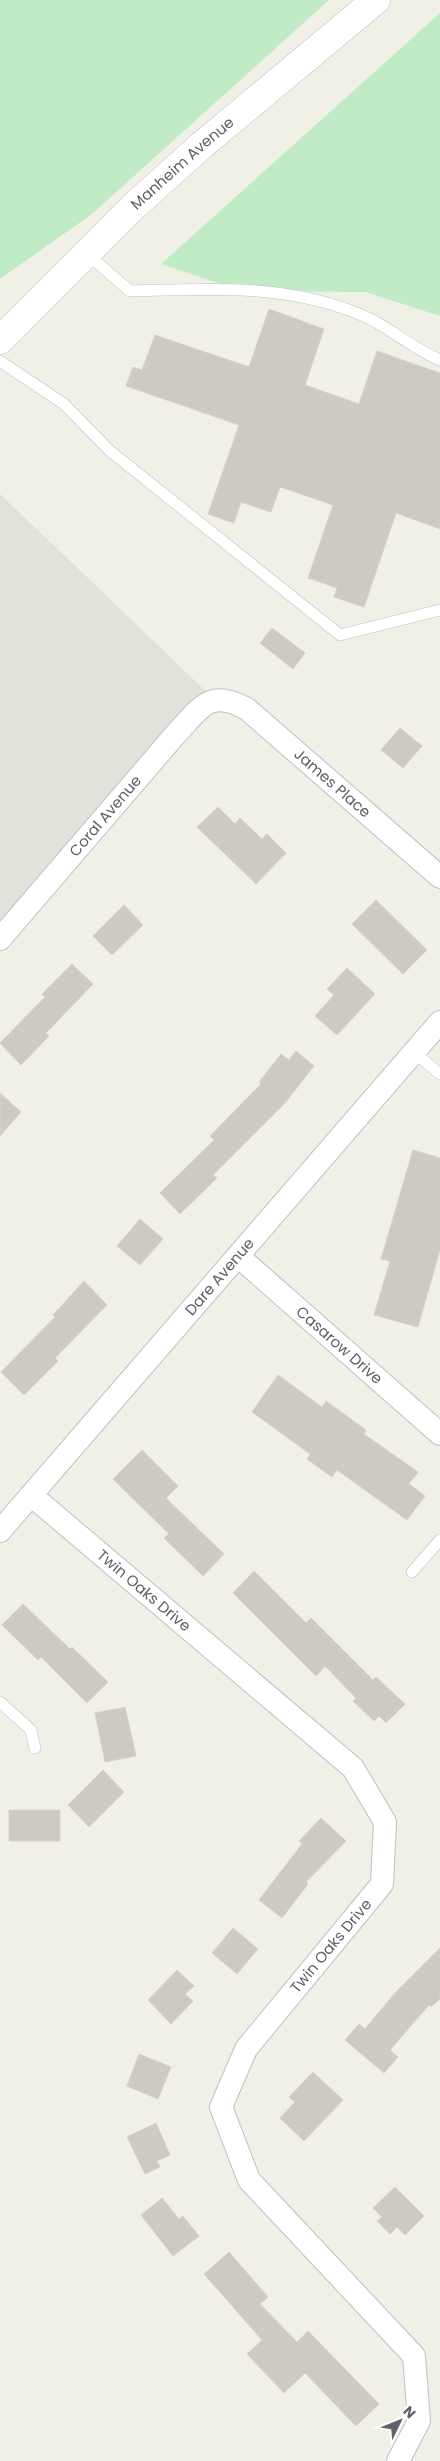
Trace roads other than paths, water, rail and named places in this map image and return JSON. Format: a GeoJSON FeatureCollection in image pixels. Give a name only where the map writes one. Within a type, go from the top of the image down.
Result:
{"type":"FeatureCollection","features":[{"type":"Feature","properties":{"kind":"street","name":"Manheim Avenue"},"geometry":{"type":"LineString","coordinates":[[0,340],[134,206],[202,145],[376,0]]}},
{"type":"Feature","properties":{"kind":"street","name":"James Place"},"geometry":{"type":"LineString","coordinates":[[217,698],[234,702],[247,709],[440,877]]}},
{"type":"Feature","properties":{"kind":"street","name":"Coral Avenue"},"geometry":{"type":"LineString","coordinates":[[0,939],[175,735],[198,711],[211,700],[217,698]]}},
{"type":"Feature","properties":{"kind":"street","name":"Dare Avenue"},"geometry":{"type":"LineString","coordinates":[[0,1531],[440,1022]]}},
{"type":"Feature","properties":{"kind":"street","name":"Casarow Drive"},"geometry":{"type":"LineString","coordinates":[[238,1256],[440,1434]]}},
{"type":"Feature","properties":{"kind":"street","name":"Twin Oaks Drive"},"geometry":{"type":"LineString","coordinates":[[31,1496],[352,1768],[385,1822],[382,1884],[246,2049],[221,2107],[249,2180],[414,2356],[419,2421],[398,2461]]}},
{"type":"Feature","properties":{"kind":"lane"},"geometry":{"type":"LineString","coordinates":[[86,253],[130,290],[244,289],[296,294],[363,316],[440,360]]}},
{"type":"Feature","properties":{"kind":"lane"},"geometry":{"type":"LineString","coordinates":[[0,361],[64,404],[110,451],[340,634],[440,610]]}},
{"type":"Feature","properties":{"kind":"lane"},"geometry":{"type":"LineString","coordinates":[[414,1052],[440,1074]]}},
{"type":"Feature","properties":{"kind":"lane"},"geometry":{"type":"LineString","coordinates":[[412,1572],[440,1540]]}},
{"type":"Feature","properties":{"kind":"lane"},"geometry":{"type":"LineString","coordinates":[[0,1702],[31,1730],[35,1748]]}}]}
